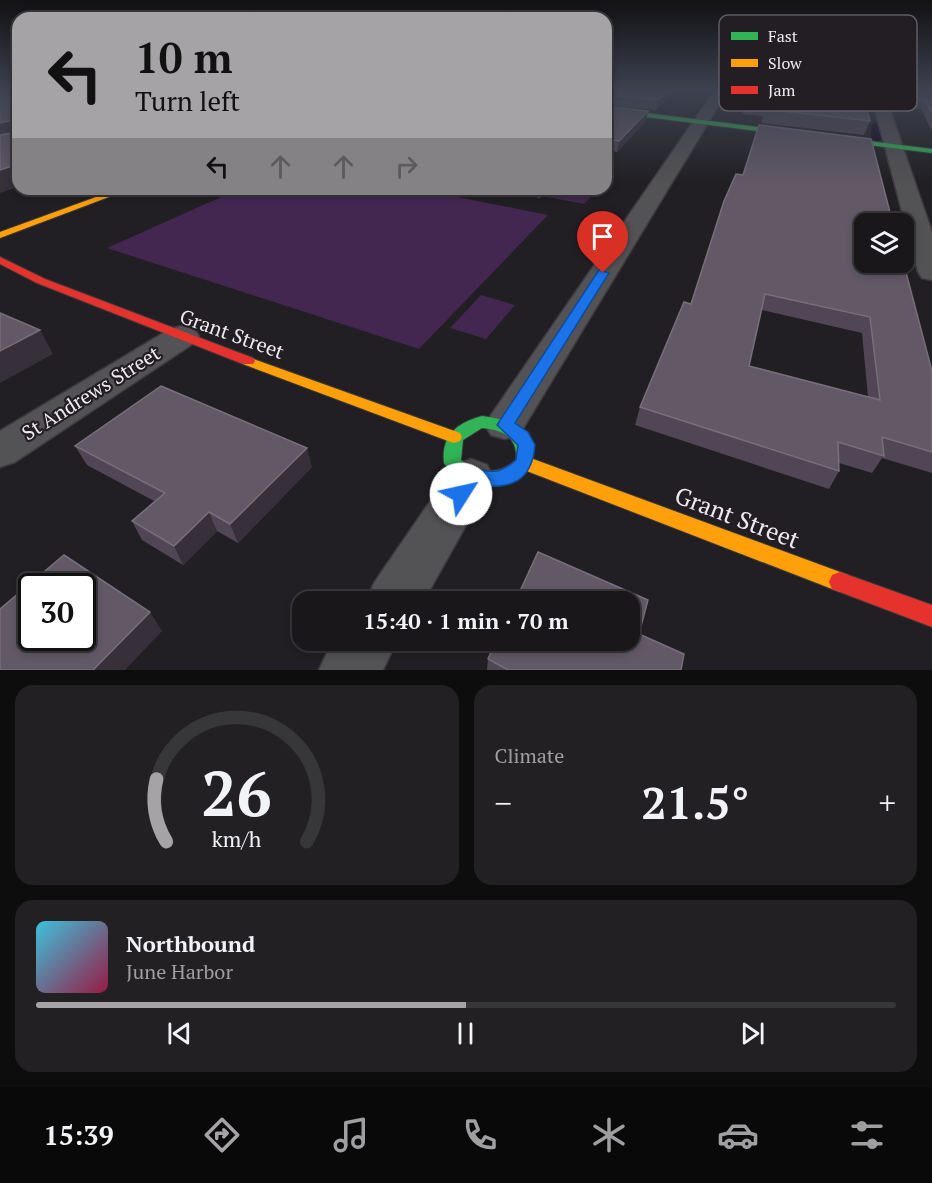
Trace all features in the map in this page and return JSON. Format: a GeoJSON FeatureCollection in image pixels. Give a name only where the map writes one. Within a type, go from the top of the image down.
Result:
{"type":"FeatureCollection","features":[{"type":"Feature","properties":{"kind":"street"},"geometry":{"type":"LineString","coordinates":[[694,121],[932,151]]}},
{"type":"Feature","properties":{"kind":"street"},"geometry":{"type":"LineString","coordinates":[[885,121],[932,272]]}},
{"type":"Feature","properties":{"kind":"street"},"geometry":{"type":"LineString","coordinates":[[505,425],[700,122]]}},
{"type":"Feature","properties":{"kind":"street"},"geometry":{"type":"LineString","coordinates":[[0,235],[110,195]]}},
{"type":"Feature","properties":{"kind":"street","name":"Grant Street"},"geometry":{"type":"LineString","coordinates":[[0,260],[41,281],[182,336],[463,457]]}},
{"type":"Feature","properties":{"kind":"street","name":"St Andrews Street"},"geometry":{"type":"LineString","coordinates":[[0,451],[182,336]]}},
{"type":"Feature","properties":{"kind":"street"},"geometry":{"type":"LineString","coordinates":[[398,591],[463,457],[471,425],[494,422],[505,425],[522,437],[527,445],[525,463],[508,477],[496,480],[463,457]]}},
{"type":"Feature","properties":{"kind":"street","name":"Grant Street"},"geometry":{"type":"LineString","coordinates":[[525,463],[932,616]]}},
{"type":"Feature","properties":{"kind":"street"},"geometry":{"type":"LineString","coordinates":[[349,670],[361,651]]}},
{"type":"Feature","properties":{"kind":"shaded area"},"geometry":{"type":"Polygon","coordinates":[[[226,195],[448,195],[548,215],[419,349],[107,248],[226,195]]]}},
{"type":"Feature","properties":{"kind":"shaded area"},"geometry":{"type":"Polygon","coordinates":[[[549,195],[592,195],[584,204],[547,197],[549,195]]]}},
{"type":"Feature","properties":{"kind":"shaded area"},"geometry":{"type":"Polygon","coordinates":[[[481,295],[515,305],[486,339],[450,328],[481,295]]]}},
{"type":"Feature","properties":{"kind":"building"},"geometry":{"type":"Polygon","coordinates":[[[612,121],[638,121],[619,141],[612,140],[612,121]]]}},
{"type":"Feature","properties":{"kind":"building"},"geometry":{"type":"Polygon","coordinates":[[[759,125],[871,139],[890,213],[854,213],[854,273],[906,273],[932,371],[932,452],[882,437],[884,456],[838,442],[839,471],[640,407],[684,302],[691,304],[724,201],[736,174],[743,175],[759,125]],[[765,294],[749,366],[880,400],[870,317],[765,294]]]}},
{"type":"Feature","properties":{"kind":"building"},"geometry":{"type":"Polygon","coordinates":[[[12,133],[12,166],[0,170],[0,135],[12,133]]]}},
{"type":"Feature","properties":{"kind":"building"},"geometry":{"type":"Polygon","coordinates":[[[0,313],[40,330],[0,351],[0,313]]]}},
{"type":"Feature","properties":{"kind":"building"},"geometry":{"type":"Polygon","coordinates":[[[161,386],[307,448],[230,524],[209,512],[174,546],[132,521],[165,493],[75,446],[161,386]]]}},
{"type":"Feature","properties":{"kind":"building"},"geometry":{"type":"Polygon","coordinates":[[[538,552],[627,591],[520,591],[538,552]]]}},
{"type":"Feature","properties":{"kind":"building"},"geometry":{"type":"Polygon","coordinates":[[[64,555],[91,573],[43,573],[64,555]]]}},
{"type":"Feature","properties":{"kind":"building"},"geometry":{"type":"Polygon","coordinates":[[[96,576],[150,612],[93,670],[0,670],[0,609],[18,594],[18,651],[96,651],[96,576]]]}},
{"type":"Feature","properties":{"kind":"building"},"geometry":{"type":"Polygon","coordinates":[[[640,597],[648,600],[640,630],[640,597]]]}},
{"type":"Feature","properties":{"kind":"building"},"geometry":{"type":"Polygon","coordinates":[[[640,634],[684,654],[681,670],[508,670],[488,659],[491,651],[640,651],[640,634]]]}},
{"type":"Feature","properties":{"kind":"waterway"},"geometry":{"type":"LineString","coordinates":[[877,128],[877,135]]}},
{"type":"Feature","properties":{"kind":"traffic: fast"},"geometry":{"type":"LineString","coordinates":[[696,121],[932,151]]}},
{"type":"Feature","properties":{"kind":"traffic: fast"},"geometry":{"type":"LineString","coordinates":[[482,422],[508,428],[515,432],[524,445],[525,463],[507,476],[480,478],[453,463],[452,447],[457,436],[467,428],[482,422]]}},
{"type":"Feature","properties":{"kind":"traffic: slow"},"geometry":{"type":"LineString","coordinates":[[0,235],[110,195]]}},
{"type":"Feature","properties":{"kind":"traffic: slow"},"geometry":{"type":"LineString","coordinates":[[248,361],[454,437]]}},
{"type":"Feature","properties":{"kind":"traffic: slow"},"geometry":{"type":"LineString","coordinates":[[525,463],[840,582]]}},
{"type":"Feature","properties":{"kind":"traffic: jam"},"geometry":{"type":"LineString","coordinates":[[0,260],[41,281],[248,361]]}},
{"type":"Feature","properties":{"kind":"traffic: jam"},"geometry":{"type":"LineString","coordinates":[[840,582],[932,616]]}},
{"type":"Feature","properties":{"kind":"route"},"geometry":{"type":"LineString","coordinates":[[461,494],[471,477],[484,480],[508,477],[525,463],[528,454],[527,445],[522,437],[505,425],[603,273]]}}]}
